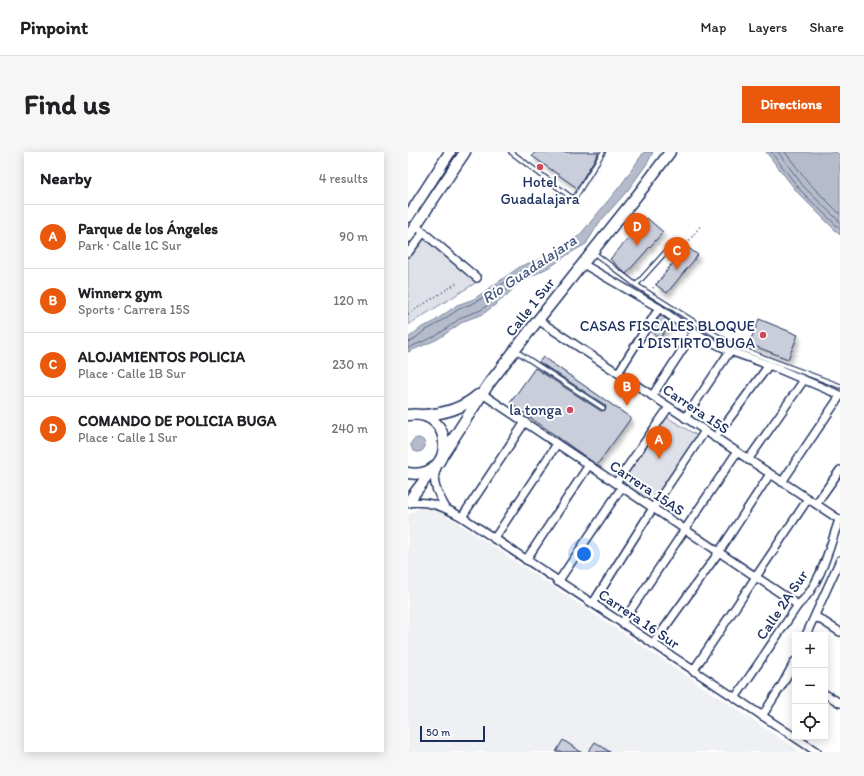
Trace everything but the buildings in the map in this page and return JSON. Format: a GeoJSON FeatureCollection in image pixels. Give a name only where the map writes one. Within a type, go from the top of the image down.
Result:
{"type":"FeatureCollection","features":[{"type":"Feature","properties":{"kind":"main road"},"geometry":{"type":"LineString","coordinates":[[408,217],[450,152]]}},
{"type":"Feature","properties":{"kind":"main road"},"geometry":{"type":"LineString","coordinates":[[413,231],[464,152]]}},
{"type":"Feature","properties":{"kind":"main road","name":"Calle 1 Sur"},"geometry":{"type":"LineString","coordinates":[[408,502],[440,460],[484,391],[670,152]]}},
{"type":"Feature","properties":{"kind":"main road","name":"Calle 1 Sur"},"geometry":{"type":"LineString","coordinates":[[411,415],[439,414],[450,411],[468,403],[484,391]]}},
{"type":"Feature","properties":{"kind":"main road"},"geometry":{"type":"LineString","coordinates":[[408,473],[419,474],[428,471],[440,460],[445,444],[444,436],[436,422],[428,417],[411,415]]}},
{"type":"Feature","properties":{"kind":"street"},"geometry":{"type":"LineString","coordinates":[[408,253],[413,231],[477,278]]}},
{"type":"Feature","properties":{"kind":"street"},"geometry":{"type":"LineString","coordinates":[[583,264],[659,308],[694,332],[730,351],[769,365],[840,396],[782,482]]}},
{"type":"Feature","properties":{"kind":"street"},"geometry":{"type":"LineString","coordinates":[[618,373],[659,308]]}},
{"type":"Feature","properties":{"kind":"street","name":"Carrera 15S"},"geometry":{"type":"LineString","coordinates":[[538,320],[840,520]]}},
{"type":"Feature","properties":{"kind":"street"},"geometry":{"type":"LineString","coordinates":[[652,396],[694,332]]}},
{"type":"Feature","properties":{"kind":"street"},"geometry":{"type":"LineString","coordinates":[[685,418],[730,351]]}},
{"type":"Feature","properties":{"kind":"street"},"geometry":{"type":"LineString","coordinates":[[716,438],[769,365]]}},
{"type":"Feature","properties":{"kind":"street"},"geometry":{"type":"LineString","coordinates":[[748,460],[804,380]]}},
{"type":"Feature","properties":{"kind":"street","name":"Carrera 15AS"},"geometry":{"type":"LineString","coordinates":[[484,391],[557,444],[798,605]]}},
{"type":"Feature","properties":{"kind":"street"},"geometry":{"type":"LineString","coordinates":[[558,582],[669,407]]}},
{"type":"Feature","properties":{"kind":"street"},"geometry":{"type":"LineString","coordinates":[[462,517],[525,422]]}},
{"type":"Feature","properties":{"kind":"street"},"geometry":{"type":"LineString","coordinates":[[592,604],[653,508],[705,431]]}},
{"type":"Feature","properties":{"kind":"street"},"geometry":{"type":"LineString","coordinates":[[494,538],[557,444]]}},
{"type":"Feature","properties":{"kind":"street"},"geometry":{"type":"LineString","coordinates":[[622,623],[738,452]]}},
{"type":"Feature","properties":{"kind":"street"},"geometry":{"type":"LineString","coordinates":[[440,460],[435,472],[435,488],[446,508]]}},
{"type":"Feature","properties":{"kind":"street"},"geometry":{"type":"LineString","coordinates":[[526,560],[589,465]]}},
{"type":"Feature","properties":{"kind":"street"},"geometry":{"type":"LineString","coordinates":[[816,504],[840,470]]}},
{"type":"Feature","properties":{"kind":"street"},"geometry":{"type":"LineString","coordinates":[[653,644],[719,552],[770,474]]}},
{"type":"Feature","properties":{"kind":"street"},"geometry":{"type":"LineString","coordinates":[[693,671],[808,499]]}},
{"type":"Feature","properties":{"kind":"street","name":"Carrera 16 Sur"},"geometry":{"type":"LineString","coordinates":[[408,502],[425,502],[446,508],[462,517],[558,582],[817,752]]}},
{"type":"Feature","properties":{"kind":"street","name":"Calle 2A Sur"},"geometry":{"type":"LineString","coordinates":[[735,698],[798,605],[806,598],[815,584],[840,520]]}},
{"type":"Feature","properties":{"kind":"street"},"geometry":{"type":"LineString","coordinates":[[807,632],[837,577],[840,560]]}},
{"type":"Feature","properties":{"kind":"street"},"geometry":{"type":"LineString","coordinates":[[815,616],[840,632]]}},
{"type":"Feature","properties":{"kind":"street"},"geometry":{"type":"LineString","coordinates":[[762,716],[792,674]]}},
{"type":"Feature","properties":{"kind":"street"},"geometry":{"type":"LineString","coordinates":[[828,696],[840,703]]}},
{"type":"Feature","properties":{"kind":"lane"},"geometry":{"type":"LineString","coordinates":[[511,152],[572,198],[576,196],[603,152]]}},
{"type":"Feature","properties":{"kind":"lane"},"geometry":{"type":"LineString","coordinates":[[636,285],[672,245]]}},
{"type":"Feature","properties":{"kind":"lane"},"geometry":{"type":"LineString","coordinates":[[593,252],[636,285],[736,347],[840,386]]}},
{"type":"Feature","properties":{"kind":"lane"},"geometry":{"type":"LineString","coordinates":[[515,351],[603,408]]}},
{"type":"Feature","properties":{"kind":"path"},"geometry":{"type":"LineString","coordinates":[[650,293],[702,225]]}},
{"type":"Feature","properties":{"kind":"path"},"geometry":{"type":"LineString","coordinates":[[408,314],[456,283]]}},
{"type":"Feature","properties":{"kind":"shaded area"},"geometry":{"type":"Polygon","coordinates":[[[414,227],[477,282],[408,325],[408,235],[414,227]]]}},
{"type":"Feature","properties":{"kind":"shaded area"},"geometry":{"type":"Polygon","coordinates":[[[665,416],[698,436],[652,505],[619,483],[665,416]]]}},
{"type":"Feature","properties":{"kind":"shaded area"},"geometry":{"type":"Polygon","coordinates":[[[421,506],[437,509],[801,752],[408,752],[408,515],[421,506]]]}},
{"type":"Feature","properties":{"kind":"water","name":"Río Guadalajara"},"geometry":{"type":"Polygon","coordinates":[[[644,152],[653,152],[648,162],[628,190],[599,223],[586,244],[553,265],[519,283],[504,298],[483,314],[464,321],[438,339],[408,352],[408,338],[422,327],[432,323],[457,305],[474,299],[521,266],[546,257],[579,236],[621,185],[644,152]]]}},
{"type":"Feature","properties":{"kind":"water"},"geometry":{"type":"Polygon","coordinates":[[[766,152],[836,152],[840,155],[840,235],[798,193],[766,152]]]}},
{"type":"Feature","properties":{"kind":"water"},"geometry":{"type":"Polygon","coordinates":[[[415,438],[421,438],[425,442],[425,448],[421,452],[415,452],[411,448],[411,442],[415,438]]]}},
{"type":"Feature","properties":{"kind":"place","name":"Hotel Guadalajara"},"geometry":{"type":"Point","coordinates":[540,167]}},
{"type":"Feature","properties":{"kind":"place","name":"COMANDO DE POLICIA BUGA"},"geometry":{"type":"Point","coordinates":[637,246]}},
{"type":"Feature","properties":{"kind":"place","name":"ALOJAMIENTOS POLICIA"},"geometry":{"type":"Point","coordinates":[677,270]}},
{"type":"Feature","properties":{"kind":"place","name":"CASAS FISCALES BLOQUE 1 DISTIRTO BUGA"},"geometry":{"type":"Point","coordinates":[763,335]}},
{"type":"Feature","properties":{"kind":"place","name":"Winnerx gym"},"geometry":{"type":"Point","coordinates":[627,406]}},
{"type":"Feature","properties":{"kind":"place","name":"la tonga"},"geometry":{"type":"Point","coordinates":[570,410]}},
{"type":"Feature","properties":{"kind":"place","name":"Parque de los Ángeles"},"geometry":{"type":"Point","coordinates":[659,459]}}]}
